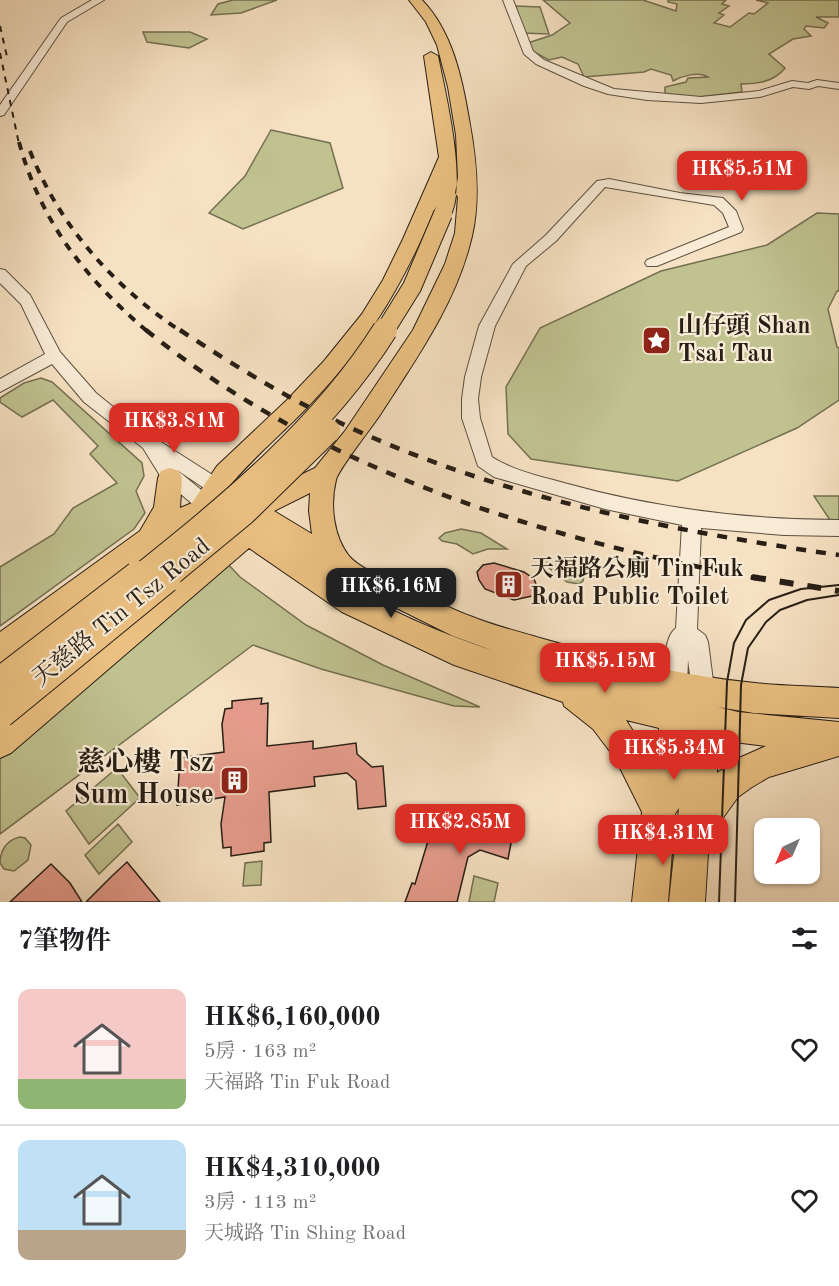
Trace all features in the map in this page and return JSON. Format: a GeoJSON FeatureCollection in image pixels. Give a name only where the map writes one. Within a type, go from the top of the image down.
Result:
{"type":"FeatureCollection","features":[{"type":"Feature","properties":{"kind":"main road"},"geometry":{"type":"LineString","coordinates":[[231,508],[297,439],[364,362],[391,325],[419,276],[443,214],[448,191],[448,155],[428,37],[410,8],[402,0]]}},
{"type":"Feature","properties":{"kind":"main road"},"geometry":{"type":"LineString","coordinates":[[343,567],[331,551],[324,535],[321,510],[324,475],[353,437],[423,332],[455,264],[464,233],[468,179],[458,101],[441,40],[425,9],[415,0]]}},
{"type":"Feature","properties":{"kind":"main road"},"geometry":{"type":"LineString","coordinates":[[0,742],[229,552],[231,508],[238,459],[308,393],[369,320],[418,230],[448,155]]}},
{"type":"Feature","properties":{"kind":"main road"},"geometry":{"type":"LineString","coordinates":[[231,508],[302,459],[366,386],[416,315],[447,249],[468,179]]}},
{"type":"Feature","properties":{"kind":"main road"},"geometry":{"type":"LineString","coordinates":[[0,649],[148,540],[189,515],[231,508],[324,475]]}},
{"type":"Feature","properties":{"kind":"main road"},"geometry":{"type":"LineString","coordinates":[[148,540],[166,509],[170,478]]}},
{"type":"Feature","properties":{"kind":"main road"},"geometry":{"type":"LineString","coordinates":[[231,508],[395,596],[464,627],[591,667],[689,703],[738,728],[839,740]]}},
{"type":"Feature","properties":{"kind":"main road"},"geometry":{"type":"LineString","coordinates":[[231,508],[352,603],[464,655],[563,688],[642,709],[753,698],[839,703]]}},
{"type":"Feature","properties":{"kind":"main road","name":"天慈路 Tin Tsz Road"},"geometry":{"type":"LineString","coordinates":[[0,684],[231,508]]}},
{"type":"Feature","properties":{"kind":"main road","name":"天慈路 Tin Tsz Road"},"geometry":{"type":"LineString","coordinates":[[0,712],[231,508]]}},
{"type":"Feature","properties":{"kind":"main road"},"geometry":{"type":"LineString","coordinates":[[563,688],[597,712],[620,737],[642,773],[659,811]]}},
{"type":"Feature","properties":{"kind":"main road"},"geometry":{"type":"LineString","coordinates":[[650,902],[659,811],[670,789],[689,703]]}},
{"type":"Feature","properties":{"kind":"main road"},"geometry":{"type":"LineString","coordinates":[[687,902],[692,833],[702,760],[689,703]]}},
{"type":"Feature","properties":{"kind":"main road"},"geometry":{"type":"LineString","coordinates":[[692,833],[717,796],[739,775],[778,758],[839,740]]}},
{"type":"Feature","properties":{"kind":"street"},"geometry":{"type":"LineString","coordinates":[[0,113],[64,20],[99,0]]}},
{"type":"Feature","properties":{"kind":"street"},"geometry":{"type":"LineString","coordinates":[[508,0],[528,52],[540,62],[600,88],[647,98],[701,100],[760,94],[792,84],[809,86],[817,83],[839,86]]}},
{"type":"Feature","properties":{"kind":"street"},"geometry":{"type":"LineString","coordinates":[[652,263],[736,229],[729,211],[718,201],[680,197],[609,183],[601,184],[551,238],[520,264],[504,290],[487,326],[473,377],[470,399],[471,418],[484,461],[501,472],[618,505],[692,520],[766,526],[839,528]]}},
{"type":"Feature","properties":{"kind":"street"},"geometry":{"type":"LineString","coordinates":[[0,273],[27,301],[54,356],[89,395],[117,421],[151,446],[189,468],[231,508]]}},
{"type":"Feature","properties":{"kind":"street"},"geometry":{"type":"LineString","coordinates":[[0,386],[54,356]]}},
{"type":"Feature","properties":{"kind":"street"},"geometry":{"type":"LineString","coordinates":[[151,446],[158,462],[170,478],[231,508]]}},
{"type":"Feature","properties":{"kind":"street"},"geometry":{"type":"LineString","coordinates":[[689,703],[697,642],[686,633],[692,520]]}},
{"type":"Feature","properties":{"kind":"green space"},"geometry":{"type":"Polygon","coordinates":[[[233,0],[277,0],[241,13],[211,15],[218,4],[233,0]]]}},
{"type":"Feature","properties":{"kind":"green space"},"geometry":{"type":"Polygon","coordinates":[[[543,0],[643,0],[676,11],[677,4],[668,2],[668,0],[726,0],[722,4],[729,6],[719,13],[724,15],[714,23],[730,27],[749,13],[754,14],[768,3],[756,0],[839,0],[839,17],[816,17],[828,23],[824,28],[806,26],[804,29],[811,36],[793,39],[769,54],[785,68],[776,76],[759,83],[741,84],[742,92],[689,98],[665,96],[665,87],[686,82],[688,78],[708,77],[695,74],[673,81],[671,75],[651,69],[644,72],[584,77],[578,64],[562,57],[549,60],[534,52],[528,43],[552,35],[570,23],[543,0]]]}},
{"type":"Feature","properties":{"kind":"green space"},"geometry":{"type":"Polygon","coordinates":[[[515,6],[540,7],[549,34],[522,33],[515,6]]]}},
{"type":"Feature","properties":{"kind":"green space"},"geometry":{"type":"Polygon","coordinates":[[[143,32],[190,32],[207,39],[189,48],[147,42],[143,32]]]}},
{"type":"Feature","properties":{"kind":"green space"},"geometry":{"type":"Polygon","coordinates":[[[271,130],[330,143],[343,188],[243,229],[209,213],[245,176],[271,130]]]}},
{"type":"Feature","properties":{"kind":"green space"},"geometry":{"type":"Polygon","coordinates":[[[817,213],[839,214],[839,291],[828,309],[839,348],[839,400],[797,428],[678,481],[531,459],[508,434],[506,387],[540,328],[661,271],[767,245],[817,213]]]}},
{"type":"Feature","properties":{"kind":"green space"},"geometry":{"type":"Polygon","coordinates":[[[41,378],[52,382],[142,463],[144,476],[136,491],[145,513],[134,529],[0,626],[0,567],[54,534],[73,508],[117,483],[90,454],[98,446],[53,400],[22,417],[0,402],[0,398],[24,383],[41,378]]]}},
{"type":"Feature","properties":{"kind":"green space"},"geometry":{"type":"Polygon","coordinates":[[[814,496],[839,496],[839,523],[832,523],[814,496]]]}},
{"type":"Feature","properties":{"kind":"green space"},"geometry":{"type":"Polygon","coordinates":[[[461,529],[481,533],[507,549],[488,549],[473,554],[457,544],[442,541],[439,538],[445,533],[461,529]]]}},
{"type":"Feature","properties":{"kind":"green space"},"geometry":{"type":"Polygon","coordinates":[[[536,558],[568,564],[584,576],[583,581],[579,584],[567,582],[536,558]]]}},
{"type":"Feature","properties":{"kind":"green space"},"geometry":{"type":"Polygon","coordinates":[[[226,562],[240,577],[306,625],[383,665],[480,707],[454,706],[321,669],[253,645],[0,834],[0,756],[226,562]]]}},
{"type":"Feature","properties":{"kind":"green space"},"geometry":{"type":"Polygon","coordinates":[[[117,768],[140,798],[89,844],[66,811],[117,768]]]}},
{"type":"Feature","properties":{"kind":"green space"},"geometry":{"type":"Polygon","coordinates":[[[118,824],[132,842],[99,874],[85,855],[118,824]]]}},
{"type":"Feature","properties":{"kind":"green space"},"geometry":{"type":"Polygon","coordinates":[[[25,838],[31,845],[28,860],[14,871],[4,869],[0,863],[3,850],[11,840],[25,838]]]}},
{"type":"Feature","properties":{"kind":"green space"},"geometry":{"type":"Polygon","coordinates":[[[262,861],[261,885],[243,886],[245,863],[262,861]]]}},
{"type":"Feature","properties":{"kind":"green space"},"geometry":{"type":"Polygon","coordinates":[[[474,876],[498,883],[494,902],[469,902],[474,876]]]}},
{"type":"Feature","properties":{"kind":"building","name":"天福路公廁 Tin Fuk Road Public Toilet"},"geometry":{"type":"Polygon","coordinates":[[[494,563],[524,572],[534,579],[539,592],[514,600],[485,589],[477,572],[483,565],[494,563]]]}},
{"type":"Feature","properties":{"kind":"building","name":"慈心樓 Tsz Sum House"},"geometry":{"type":"Polygon","coordinates":[[[262,698],[261,704],[268,703],[267,746],[313,741],[313,749],[356,743],[357,754],[372,767],[383,766],[386,806],[358,809],[356,781],[347,773],[314,777],[315,786],[269,792],[271,842],[264,843],[264,851],[231,856],[231,847],[223,848],[221,824],[225,797],[177,805],[180,758],[224,752],[222,724],[225,709],[232,708],[232,701],[262,698]]]}},
{"type":"Feature","properties":{"kind":"building"},"geometry":{"type":"Polygon","coordinates":[[[477,806],[516,817],[508,859],[480,850],[468,857],[457,902],[405,902],[412,883],[415,884],[431,831],[443,834],[475,817],[477,806]]]}},
{"type":"Feature","properties":{"kind":"building"},"geometry":{"type":"Polygon","coordinates":[[[127,862],[160,902],[86,902],[112,876],[127,862]]]}},
{"type":"Feature","properties":{"kind":"building"},"geometry":{"type":"Polygon","coordinates":[[[51,864],[70,883],[82,902],[10,902],[51,864]]]}},
{"type":"Feature","properties":{"kind":"tram line"},"geometry":{"type":"LineString","coordinates":[[719,902],[727,682],[734,643],[746,620],[769,600],[801,589],[839,585]]}},
{"type":"Feature","properties":{"kind":"tram line"},"geometry":{"type":"LineString","coordinates":[[735,902],[741,685],[748,648],[766,622],[780,610],[807,600],[839,595]]}},
{"type":"Feature","properties":{"kind":"railway"},"geometry":{"type":"LineString","coordinates":[[0,26],[8,61]]}},
{"type":"Feature","properties":{"kind":"railway"},"geometry":{"type":"LineString","coordinates":[[0,53],[19,144]]}},
{"type":"Feature","properties":{"kind":"railway"},"geometry":{"type":"LineString","coordinates":[[19,142],[40,198],[68,247],[105,291],[148,332]]}},
{"type":"Feature","properties":{"kind":"railway"},"geometry":{"type":"LineString","coordinates":[[30,151],[57,205],[73,230],[92,253],[134,295],[182,332]]}},
{"type":"Feature","properties":{"kind":"railway"},"geometry":{"type":"LineString","coordinates":[[146,330],[213,380],[285,423],[360,460],[437,492],[516,520],[597,543],[678,563],[760,579]]}},
{"type":"Feature","properties":{"kind":"railway"},"geometry":{"type":"LineString","coordinates":[[180,330],[251,375],[324,415],[385,443],[448,467],[576,506],[642,521],[839,555]]}},
{"type":"Feature","properties":{"kind":"railway"},"geometry":{"type":"LineString","coordinates":[[752,577],[839,591]]}},
{"type":"Feature","properties":{"kind":"place","name":"山仔頭 Shan Tsai Tau"},"geometry":{"type":"Point","coordinates":[657,341]}},
{"type":"Feature","properties":{"kind":"place","name":"天福路公廁 Tin Fuk Road Public Toilet"},"geometry":{"type":"Point","coordinates":[509,584]}},
{"type":"Feature","properties":{"kind":"place","name":"慈心樓 Tsz Sum House"},"geometry":{"type":"Point","coordinates":[235,780]}}]}
